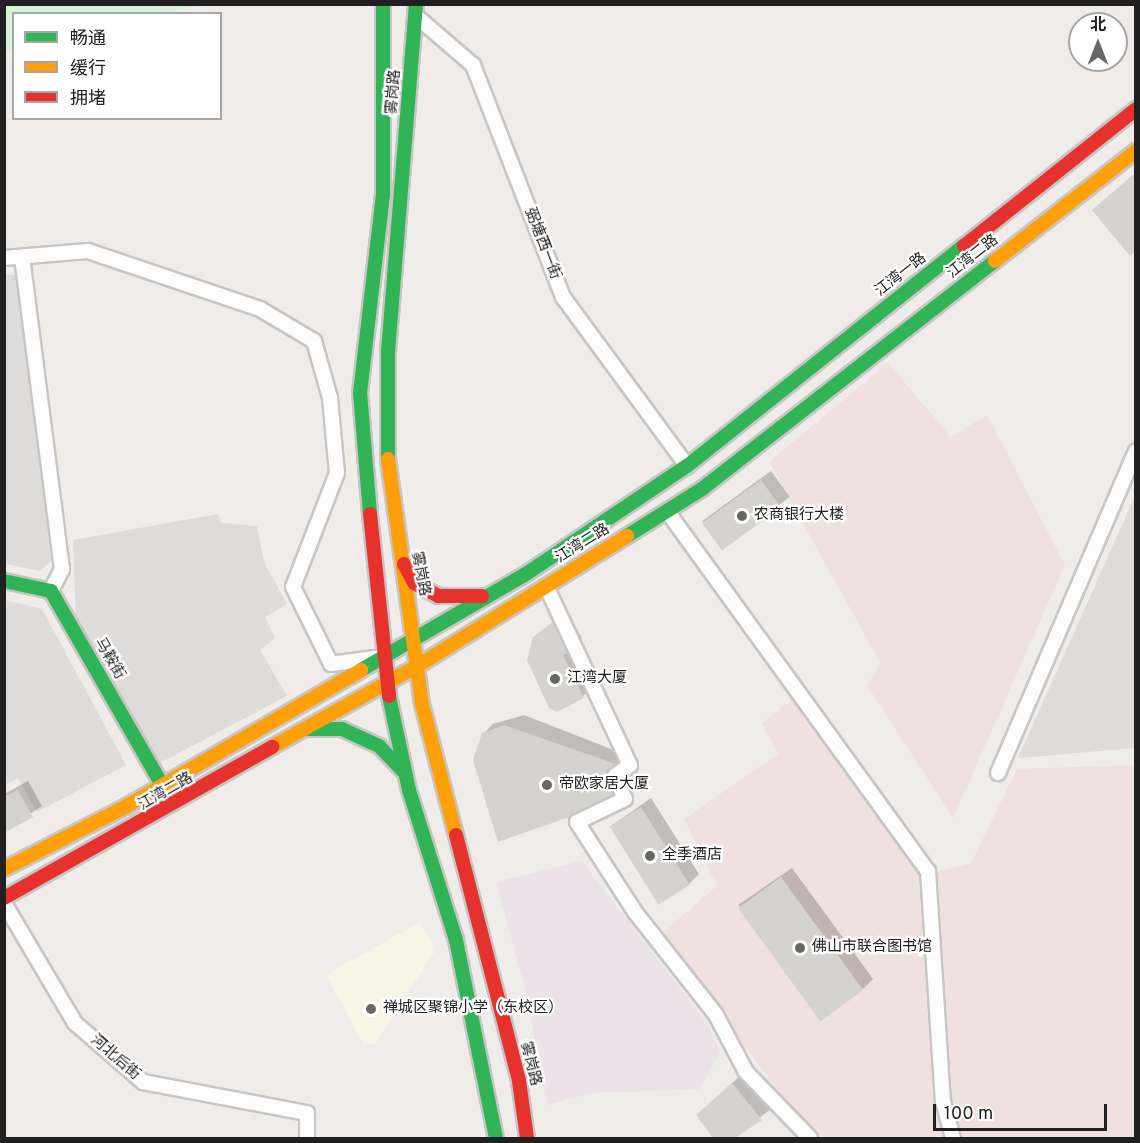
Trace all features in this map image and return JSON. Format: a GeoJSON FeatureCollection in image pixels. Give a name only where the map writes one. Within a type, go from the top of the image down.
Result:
{"type":"FeatureCollection","features":[{"type":"Feature","properties":{"kind":"main road","name":"雾岗路"},"geometry":{"type":"LineString","coordinates":[[383,4],[383,194],[360,393],[381,657],[384,685],[405,773],[456,940],[496,1138]]}},
{"type":"Feature","properties":{"kind":"main road","name":"雾岗路"},"geometry":{"type":"LineString","coordinates":[[416,10],[388,352],[386,438],[399,556],[416,637],[422,704],[519,1081],[527,1138]]}},
{"type":"Feature","properties":{"kind":"main road","name":"江湾一路"},"geometry":{"type":"LineString","coordinates":[[687,466],[1136,109]]}},
{"type":"Feature","properties":{"kind":"main road","name":"江湾二路"},"geometry":{"type":"LineString","coordinates":[[4,898],[309,729],[419,665],[667,511],[1136,151]]}},
{"type":"Feature","properties":{"kind":"main road","name":"江湾二路"},"geometry":{"type":"LineString","coordinates":[[4,869],[162,785],[491,594],[687,466]]}},
{"type":"Feature","properties":{"kind":"main road"},"geometry":{"type":"LineString","coordinates":[[399,556],[414,583],[438,596],[464,600],[491,594]]}},
{"type":"Feature","properties":{"kind":"main road"},"geometry":{"type":"LineString","coordinates":[[4,581],[51,591]]}},
{"type":"Feature","properties":{"kind":"main road","name":"马鞍街"},"geometry":{"type":"LineString","coordinates":[[51,591],[162,785]]}},
{"type":"Feature","properties":{"kind":"main road"},"geometry":{"type":"LineString","coordinates":[[309,729],[342,729],[380,746],[405,773]]}},
{"type":"Feature","properties":{"kind":"street","name":"弼塘西一街"},"geometry":{"type":"LineString","coordinates":[[416,10],[473,65],[563,297],[687,466]]}},
{"type":"Feature","properties":{"kind":"street"},"geometry":{"type":"LineString","coordinates":[[4,258],[88,251],[260,309],[314,341],[330,398],[337,473],[293,587],[331,664],[381,657]]}},
{"type":"Feature","properties":{"kind":"street"},"geometry":{"type":"LineString","coordinates":[[22,257],[62,569],[51,591]]}},
{"type":"Feature","properties":{"kind":"street"},"geometry":{"type":"LineString","coordinates":[[998,773],[1136,451]]}},
{"type":"Feature","properties":{"kind":"street"},"geometry":{"type":"LineString","coordinates":[[667,511],[928,871],[943,1101],[953,1138]]}},
{"type":"Feature","properties":{"kind":"street"},"geometry":{"type":"LineString","coordinates":[[546,586],[630,765],[615,776],[625,800],[577,822],[635,912],[716,1016],[746,1072],[810,1138]]}},
{"type":"Feature","properties":{"kind":"street","name":"河北后街"},"geometry":{"type":"LineString","coordinates":[[4,903],[75,1023],[143,1082],[307,1113],[307,1138]]}},
{"type":"Feature","properties":{"kind":"shaded area"},"geometry":{"type":"Polygon","coordinates":[[[18,274],[52,560],[40,571],[5,564],[4,275],[18,274]]]}},
{"type":"Feature","properties":{"kind":"shaded area"},"geometry":{"type":"Polygon","coordinates":[[[888,363],[951,437],[987,415],[1065,565],[953,818],[867,685],[881,664],[769,462],[888,363]]]}},
{"type":"Feature","properties":{"kind":"shaded area"},"geometry":{"type":"Polygon","coordinates":[[[1135,496],[1135,748],[1018,758],[1135,496]]]}},
{"type":"Feature","properties":{"kind":"shaded area"},"geometry":{"type":"Polygon","coordinates":[[[218,514],[221,523],[257,526],[264,562],[287,604],[265,617],[275,638],[260,650],[287,696],[158,764],[76,619],[73,540],[218,514]]]}},
{"type":"Feature","properties":{"kind":"shaded area"},"geometry":{"type":"Polygon","coordinates":[[[5,600],[42,609],[126,765],[37,812],[18,778],[5,785],[5,600]]]}},
{"type":"Feature","properties":{"kind":"shaded area"},"geometry":{"type":"Polygon","coordinates":[[[793,699],[923,876],[971,863],[1017,769],[1134,765],[1135,1138],[814,1138],[660,935],[717,886],[684,819],[778,754],[762,723],[793,699]]]}},
{"type":"Feature","properties":{"kind":"shaded area"},"geometry":{"type":"Polygon","coordinates":[[[582,861],[709,1026],[720,1052],[700,1089],[590,1093],[547,1105],[525,988],[496,882],[582,861]]]}},
{"type":"Feature","properties":{"kind":"shaded area","name":"禅城区聚锦小学（东校区）"},"geometry":{"type":"Polygon","coordinates":[[[420,922],[436,949],[375,1044],[363,1044],[326,975],[420,922]]]}},
{"type":"Feature","properties":{"kind":"green space"},"geometry":{"type":"Polygon","coordinates":[[[5,4],[200,5],[170,12],[12,12],[12,49],[5,51],[5,4]]]}},
{"type":"Feature","properties":{"kind":"building"},"geometry":{"type":"Polygon","coordinates":[[[1136,172],[1136,252],[1130,256],[1092,210],[1136,172]]]}},
{"type":"Feature","properties":{"kind":"building","name":"农商银行大楼"},"geometry":{"type":"Polygon","coordinates":[[[761,480],[781,508],[722,550],[702,523],[761,480]]]}},
{"type":"Feature","properties":{"kind":"building","name":"江湾大厦"},"geometry":{"type":"Polygon","coordinates":[[[557,619],[573,649],[563,655],[584,698],[557,712],[549,708],[527,660],[533,637],[557,619]]]}},
{"type":"Feature","properties":{"kind":"building","name":"帝欧家居大厦"},"geometry":{"type":"Polygon","coordinates":[[[504,725],[616,764],[609,770],[618,800],[498,842],[473,760],[482,733],[504,725]]]}},
{"type":"Feature","properties":{"kind":"building"},"geometry":{"type":"Polygon","coordinates":[[[18,790],[33,817],[4,833],[4,797],[18,790]]]}},
{"type":"Feature","properties":{"kind":"building","name":"全季酒店"},"geometry":{"type":"Polygon","coordinates":[[[641,807],[690,885],[658,905],[610,827],[641,807]]]}},
{"type":"Feature","properties":{"kind":"building","name":"佛山市联合图书馆"},"geometry":{"type":"Polygon","coordinates":[[[781,877],[863,990],[820,1021],[738,908],[781,877]]]}},
{"type":"Feature","properties":{"kind":"building"},"geometry":{"type":"Polygon","coordinates":[[[732,1083],[762,1120],[735,1138],[713,1138],[696,1115],[732,1083]]]}},
{"type":"Feature","properties":{"kind":"traffic: fast"},"geometry":{"type":"LineString","coordinates":[[370,514],[360,393],[383,194],[383,4]]}},
{"type":"Feature","properties":{"kind":"traffic: fast"},"geometry":{"type":"LineString","coordinates":[[388,459],[388,352],[416,4]]}},
{"type":"Feature","properties":{"kind":"traffic: fast"},"geometry":{"type":"LineString","coordinates":[[361,670],[526,574],[687,466],[964,246]]}},
{"type":"Feature","properties":{"kind":"traffic: fast"},"geometry":{"type":"LineString","coordinates":[[627,536],[702,489],[995,261]]}},
{"type":"Feature","properties":{"kind":"traffic: fast"},"geometry":{"type":"LineString","coordinates":[[4,581],[51,591],[162,785]]}},
{"type":"Feature","properties":{"kind":"traffic: fast"},"geometry":{"type":"LineString","coordinates":[[389,696],[409,790],[456,940],[496,1138]]}},
{"type":"Feature","properties":{"kind":"traffic: fast"},"geometry":{"type":"LineString","coordinates":[[309,729],[342,729],[379,746],[405,773]]}},
{"type":"Feature","properties":{"kind":"traffic: slow"},"geometry":{"type":"LineString","coordinates":[[995,261],[1136,151]]}},
{"type":"Feature","properties":{"kind":"traffic: slow"},"geometry":{"type":"LineString","coordinates":[[388,459],[422,704],[456,835]]}},
{"type":"Feature","properties":{"kind":"traffic: slow"},"geometry":{"type":"LineString","coordinates":[[272,747],[419,665],[627,536]]}},
{"type":"Feature","properties":{"kind":"traffic: slow"},"geometry":{"type":"LineString","coordinates":[[4,869],[125,807],[361,670]]}},
{"type":"Feature","properties":{"kind":"traffic: jam"},"geometry":{"type":"LineString","coordinates":[[964,246],[1136,109]]}},
{"type":"Feature","properties":{"kind":"traffic: jam"},"geometry":{"type":"LineString","coordinates":[[370,514],[389,696]]}},
{"type":"Feature","properties":{"kind":"traffic: jam"},"geometry":{"type":"LineString","coordinates":[[404,564],[414,583],[438,596],[482,596]]}},
{"type":"Feature","properties":{"kind":"traffic: jam"},"geometry":{"type":"LineString","coordinates":[[4,898],[272,747]]}},
{"type":"Feature","properties":{"kind":"traffic: jam"},"geometry":{"type":"LineString","coordinates":[[456,835],[519,1081],[527,1138]]}},
{"type":"Feature","properties":{"kind":"place","name":"农商银行大楼"},"geometry":{"type":"Point","coordinates":[742,516]}},
{"type":"Feature","properties":{"kind":"place","name":"江湾大厦"},"geometry":{"type":"Point","coordinates":[555,679]}},
{"type":"Feature","properties":{"kind":"place","name":"帝欧家居大厦"},"geometry":{"type":"Point","coordinates":[547,785]}},
{"type":"Feature","properties":{"kind":"place","name":"全季酒店"},"geometry":{"type":"Point","coordinates":[650,856]}},
{"type":"Feature","properties":{"kind":"place","name":"佛山市联合图书馆"},"geometry":{"type":"Point","coordinates":[800,948]}},
{"type":"Feature","properties":{"kind":"place","name":"禅城区聚锦小学（东校区）"},"geometry":{"type":"Point","coordinates":[371,1009]}}]}
